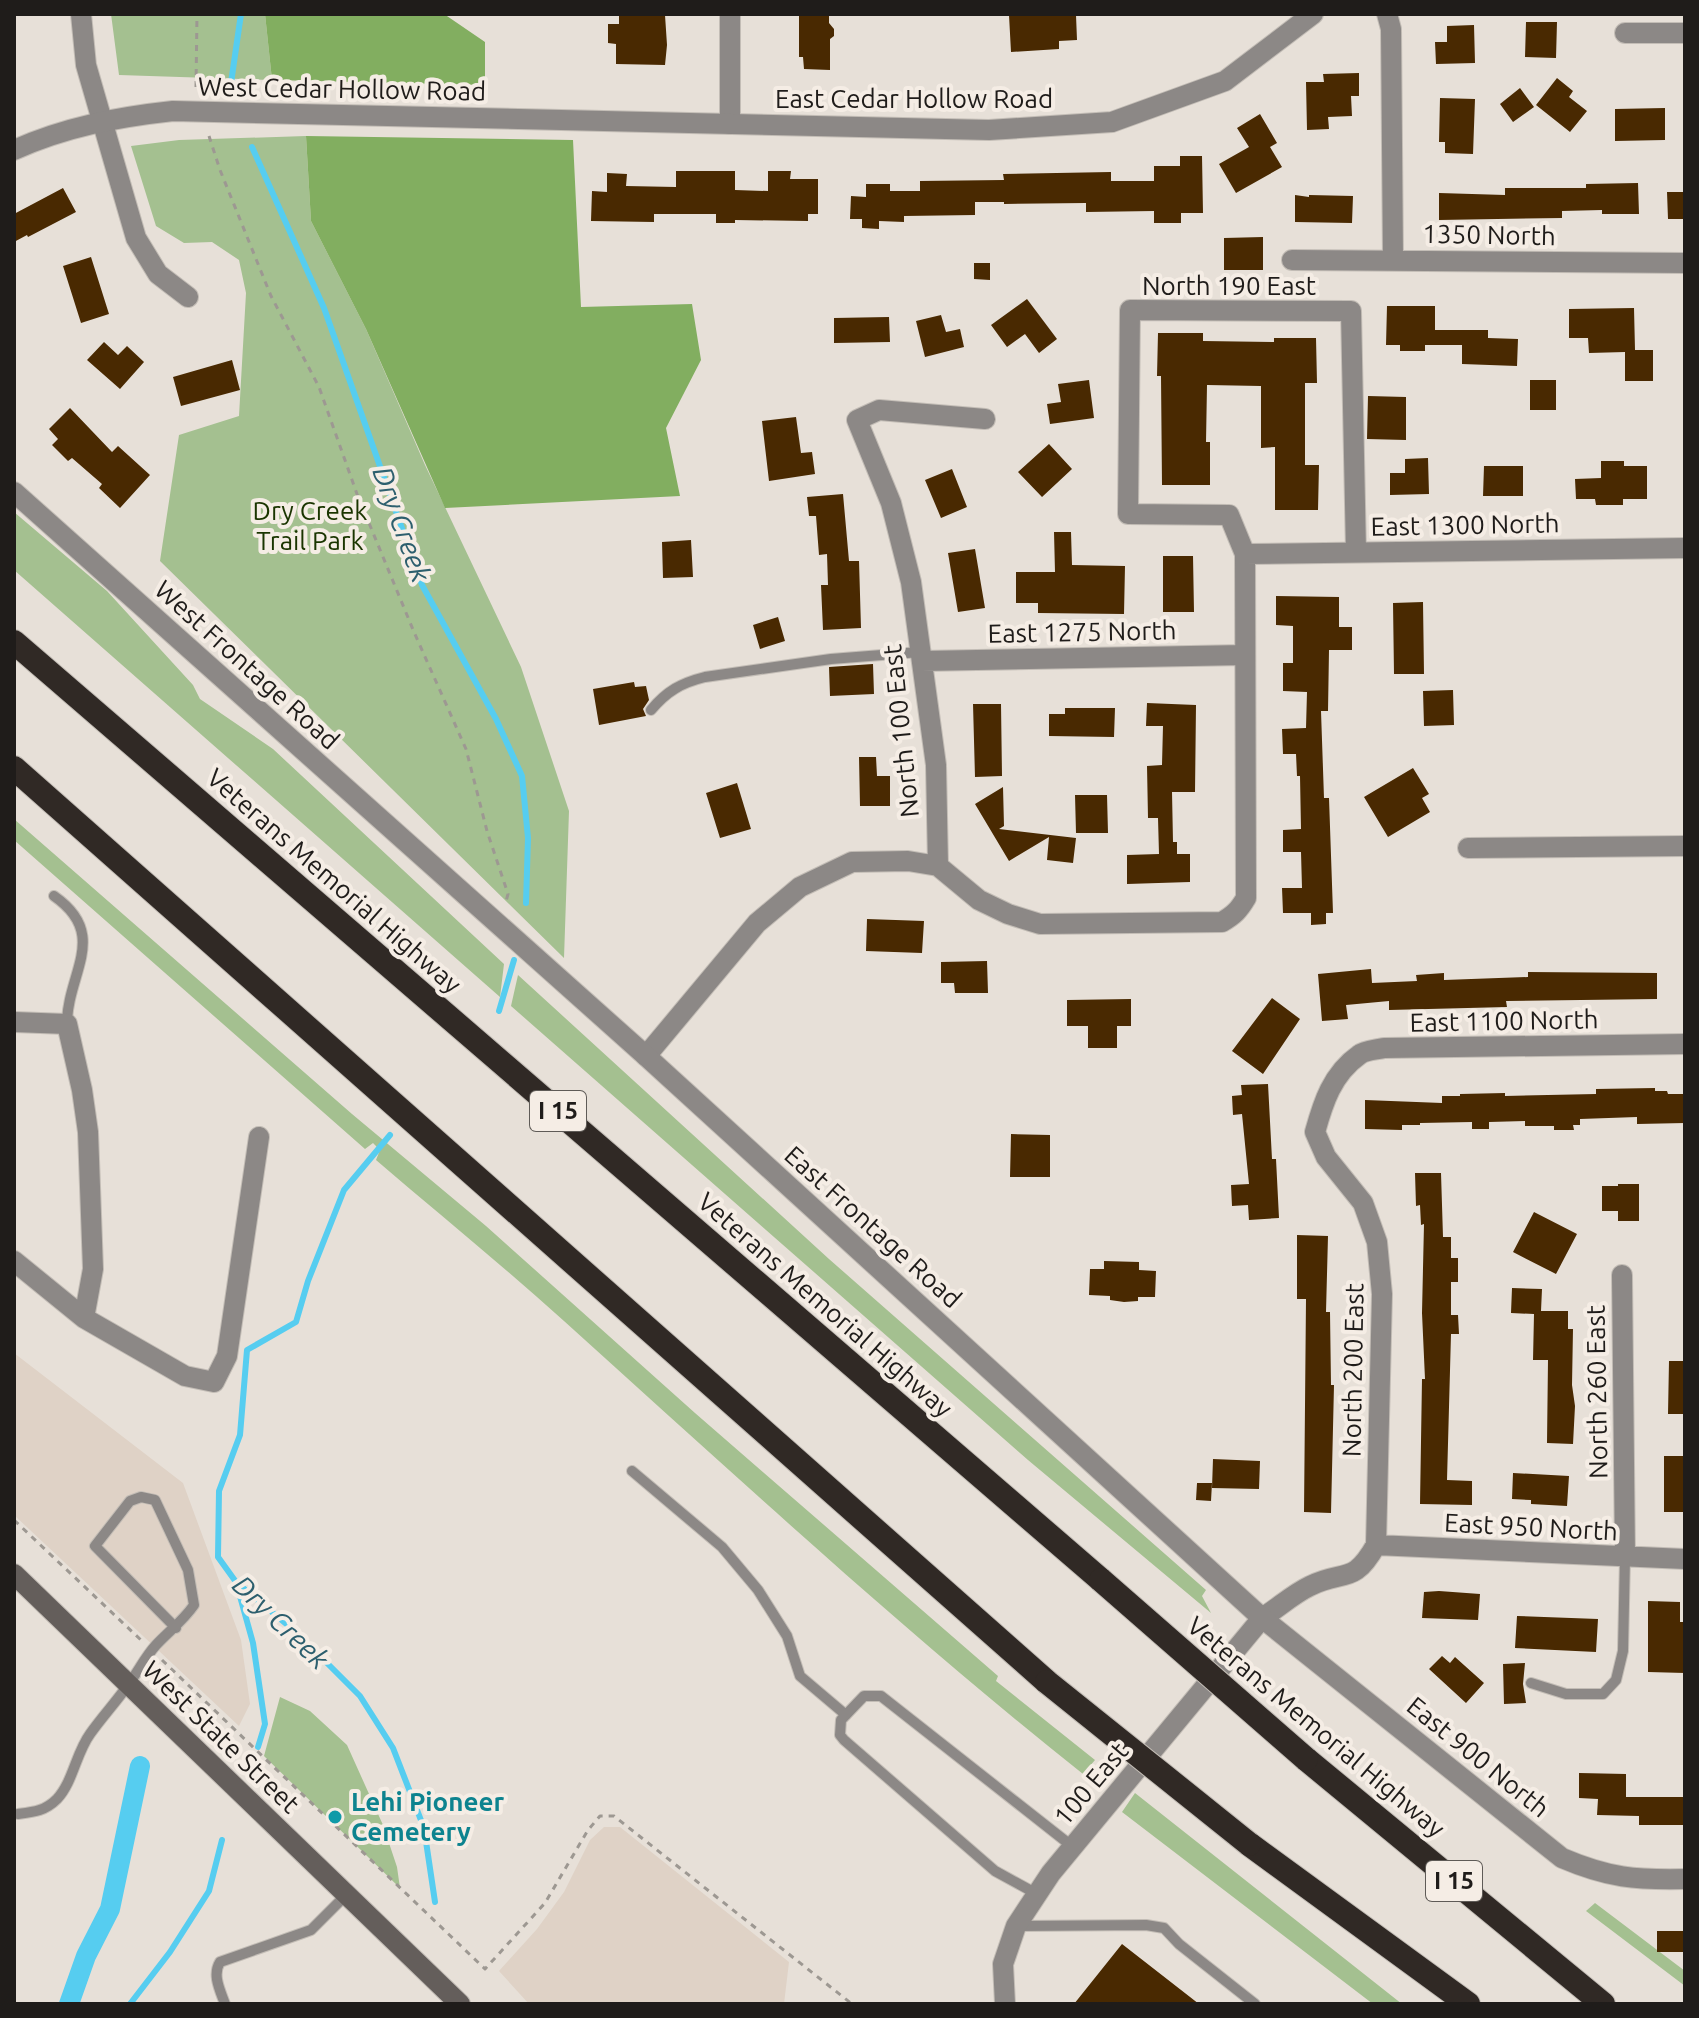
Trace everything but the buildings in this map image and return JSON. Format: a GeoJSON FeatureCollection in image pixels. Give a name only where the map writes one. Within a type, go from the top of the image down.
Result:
{"type":"FeatureCollection","features":[{"type":"Feature","properties":{"kind":"highway","name":"Veterans Memorial Highway"},"geometry":{"type":"LineString","coordinates":[[14,642],[1306,1759],[1603,2004]]}},
{"type":"Feature","properties":{"kind":"highway"},"geometry":{"type":"LineString","coordinates":[[14,768],[1047,1682],[1249,1844],[1468,2004]]}},
{"type":"Feature","properties":{"kind":"main road","name":"West State Street"},"geometry":{"type":"LineString","coordinates":[[14,1574],[347,1894],[452,2001]]}},
{"type":"Feature","properties":{"kind":"street"},"geometry":{"type":"LineString","coordinates":[[81,14],[86,65],[136,238],[158,274],[188,297]]}},
{"type":"Feature","properties":{"kind":"street"},"geometry":{"type":"LineString","coordinates":[[730,14],[730,124]]}},
{"type":"Feature","properties":{"kind":"street","name":"East Cedar Hollow Road"},"geometry":{"type":"LineString","coordinates":[[582,121],[989,130],[1112,122],[1225,81],[1313,14]]}},
{"type":"Feature","properties":{"kind":"street"},"geometry":{"type":"LineString","coordinates":[[1387,14],[1391,29],[1393,260]]}},
{"type":"Feature","properties":{"kind":"street"},"geometry":{"type":"LineString","coordinates":[[1625,33],[1685,33]]}},
{"type":"Feature","properties":{"kind":"street","name":"West Cedar Hollow Road"},"geometry":{"type":"LineString","coordinates":[[14,150],[102,121],[173,111],[582,121]]}},
{"type":"Feature","properties":{"kind":"street","name":"1350 North"},"geometry":{"type":"LineString","coordinates":[[1292,260],[1685,263]]}},
{"type":"Feature","properties":{"kind":"street","name":"North 190 East"},"geometry":{"type":"LineString","coordinates":[[938,866],[979,900],[1008,914],[1040,924],[1222,922],[1236,914],[1246,898],[1245,554],[1229,515],[1128,514],[1130,310],[1351,311],[1356,552]]}},
{"type":"Feature","properties":{"kind":"street","name":"North 100 East"},"geometry":{"type":"LineString","coordinates":[[938,866],[936,765],[911,582],[891,503],[857,420],[879,410],[985,419]]}},
{"type":"Feature","properties":{"kind":"street","name":"West Frontage Road"},"geometry":{"type":"LineString","coordinates":[[14,492],[446,877]]}},
{"type":"Feature","properties":{"kind":"street","name":"East 1300 North"},"geometry":{"type":"LineString","coordinates":[[1245,554],[1685,548]]}},
{"type":"Feature","properties":{"kind":"street","name":"East 1275 North"},"geometry":{"type":"LineString","coordinates":[[921,656],[1244,655]]}},
{"type":"Feature","properties":{"kind":"street"},"geometry":{"type":"LineString","coordinates":[[1468,848],[1685,846]]}},
{"type":"Feature","properties":{"kind":"street"},"geometry":{"type":"LineString","coordinates":[[646,1056],[757,923],[800,887],[852,862],[908,861],[938,866]]}},
{"type":"Feature","properties":{"kind":"street","name":"East Frontage Road"},"geometry":{"type":"LineString","coordinates":[[446,877],[1262,1618]]}},
{"type":"Feature","properties":{"kind":"street"},"geometry":{"type":"LineString","coordinates":[[14,1022],[67,1024],[88,1132],[93,1269],[84,1318]]}},
{"type":"Feature","properties":{"kind":"street","name":"East 1100 North"},"geometry":{"type":"LineString","coordinates":[[1335,1079],[1361,1053],[1384,1048],[1685,1044]]}},
{"type":"Feature","properties":{"kind":"street","name":"North 200 East"},"geometry":{"type":"LineString","coordinates":[[1335,1079],[1324,1099],[1315,1132],[1326,1157],[1363,1203],[1377,1242],[1382,1294],[1376,1545]]}},
{"type":"Feature","properties":{"kind":"street"},"geometry":{"type":"LineString","coordinates":[[14,1261],[84,1318],[185,1376],[214,1382],[227,1356],[259,1137]]}},
{"type":"Feature","properties":{"kind":"street","name":"North 260 East"},"geometry":{"type":"LineString","coordinates":[[1622,1275],[1625,1557]]}},
{"type":"Feature","properties":{"kind":"street"},"geometry":{"type":"LineString","coordinates":[[1262,1618],[1311,1585],[1341,1578],[1364,1566],[1376,1545]]}},
{"type":"Feature","properties":{"kind":"street","name":"East 950 North"},"geometry":{"type":"LineString","coordinates":[[1376,1545],[1685,1559]]}},
{"type":"Feature","properties":{"kind":"street","name":"100 East"},"geometry":{"type":"LineString","coordinates":[[1005,2004],[1003,1964],[1016,1926],[1037,1894],[1262,1618]]}},
{"type":"Feature","properties":{"kind":"street","name":"East 900 North"},"geometry":{"type":"LineString","coordinates":[[1262,1618],[1562,1858],[1594,1872],[1631,1880],[1685,1879]]}},
{"type":"Feature","properties":{"kind":"lane"},"geometry":{"type":"LineString","coordinates":[[651,710],[667,692],[685,681],[831,659],[921,656]]}},
{"type":"Feature","properties":{"kind":"lane"},"geometry":{"type":"LineString","coordinates":[[54,896],[66,904],[82,927],[85,944],[67,1006],[67,1024]]}},
{"type":"Feature","properties":{"kind":"lane"},"geometry":{"type":"LineString","coordinates":[[632,1471],[722,1547],[758,1590],[787,1636],[800,1676],[846,1715]]}},
{"type":"Feature","properties":{"kind":"lane"},"geometry":{"type":"LineString","coordinates":[[18,1814],[38,1812],[63,1792],[78,1753],[90,1734],[152,1651],[176,1628],[194,1605],[188,1570],[155,1500],[141,1497],[130,1501],[95,1546],[176,1628]]}},
{"type":"Feature","properties":{"kind":"lane"},"geometry":{"type":"LineString","coordinates":[[1531,1683],[1566,1694],[1603,1694],[1616,1680],[1623,1651],[1625,1557]]}},
{"type":"Feature","properties":{"kind":"lane"},"geometry":{"type":"LineString","coordinates":[[1037,1894],[995,1871],[844,1740],[839,1726],[846,1715],[864,1696],[881,1696],[1073,1847]]}},
{"type":"Feature","properties":{"kind":"lane"},"geometry":{"type":"LineString","coordinates":[[225,2004],[216,1976],[220,1962],[311,1930],[347,1894]]}},
{"type":"Feature","properties":{"kind":"lane"},"geometry":{"type":"LineString","coordinates":[[1016,1926],[1146,1925],[1164,1928],[1179,1944],[1255,2004]]}},
{"type":"Feature","properties":{"kind":"path"},"geometry":{"type":"LineString","coordinates":[[196,87],[197,14]]}},
{"type":"Feature","properties":{"kind":"path"},"geometry":{"type":"LineString","coordinates":[[209,136],[271,296],[319,387],[363,507],[466,749],[487,831],[508,894],[501,916]]}},
{"type":"Feature","properties":{"kind":"path"},"geometry":{"type":"LineString","coordinates":[[14,1520],[485,1969],[545,1903],[588,1830],[600,1816],[614,1816],[852,2004]]}},
{"type":"Feature","properties":{"kind":"shaded area"},"geometry":{"type":"Polygon","coordinates":[[[14,1353],[183,1483],[241,1640],[250,1704],[239,1726],[14,1515],[14,1353]]]}},
{"type":"Feature","properties":{"kind":"shaded area"},"geometry":{"type":"Polygon","coordinates":[[[604,1827],[620,1827],[789,1962],[784,2004],[529,2004],[499,1971],[537,1929],[564,1892],[590,1840],[604,1827]]]}},
{"type":"Feature","properties":{"kind":"green space"},"geometry":{"type":"Polygon","coordinates":[[[111,14],[265,14],[272,80],[119,75],[111,14]]]}},
{"type":"Feature","properties":{"kind":"green space"},"geometry":{"type":"Polygon","coordinates":[[[265,14],[444,14],[485,42],[485,85],[272,80],[265,14]]]}},
{"type":"Feature","properties":{"kind":"green space","name":"Dry Creek Trail Park"},"geometry":{"type":"Polygon","coordinates":[[[306,136],[311,221],[366,329],[425,465],[521,667],[569,811],[564,958],[160,561],[179,435],[239,416],[246,293],[239,260],[212,242],[184,243],[156,226],[131,146],[179,140],[306,136]]]}},
{"type":"Feature","properties":{"kind":"green space"},"geometry":{"type":"Polygon","coordinates":[[[306,136],[573,140],[581,307],[692,304],[701,360],[666,428],[680,496],[445,508],[366,329],[311,221],[306,136]]]}},
{"type":"Feature","properties":{"kind":"green space"},"geometry":{"type":"Polygon","coordinates":[[[14,512],[107,591],[193,685],[200,699],[273,749],[504,964],[500,997],[14,570],[14,512]]]}},
{"type":"Feature","properties":{"kind":"green space"},"geometry":{"type":"Polygon","coordinates":[[[14,819],[352,1114],[486,1226],[695,1413],[998,1676],[996,1681],[1095,1760],[1083,1774],[885,1608],[541,1301],[376,1160],[380,1150],[373,1143],[365,1149],[14,840],[14,819]]]}},
{"type":"Feature","properties":{"kind":"green space"},"geometry":{"type":"Polygon","coordinates":[[[518,975],[829,1259],[1206,1590],[1202,1596],[1211,1613],[1028,1460],[511,1006],[518,975]]]}},
{"type":"Feature","properties":{"kind":"green space"},"geometry":{"type":"Polygon","coordinates":[[[280,1697],[310,1711],[347,1745],[383,1825],[397,1867],[400,1888],[264,1756],[280,1697]]]}},
{"type":"Feature","properties":{"kind":"green space"},"geometry":{"type":"Polygon","coordinates":[[[1135,1793],[1402,2004],[1373,2004],[1122,1812],[1135,1793]]]}},
{"type":"Feature","properties":{"kind":"green space"},"geometry":{"type":"Polygon","coordinates":[[[1595,1903],[1685,1971],[1685,1986],[1586,1911],[1595,1903]]]}},
{"type":"Feature","properties":{"kind":"waterway","name":"Dry Creek"},"geometry":{"type":"LineString","coordinates":[[231,83],[241,14]]}},
{"type":"Feature","properties":{"kind":"waterway","name":"Dry Creek"},"geometry":{"type":"LineString","coordinates":[[252,147],[324,308],[422,585],[496,719],[522,776],[528,838],[526,903]]}},
{"type":"Feature","properties":{"kind":"waterway","name":"Dry Creek"},"geometry":{"type":"LineString","coordinates":[[499,1011],[514,960]]}},
{"type":"Feature","properties":{"kind":"waterway","name":"Dry Creek"},"geometry":{"type":"LineString","coordinates":[[390,1135],[344,1190],[308,1281],[296,1322],[247,1350],[240,1435],[219,1491],[218,1557],[236,1582],[296,1632],[360,1696],[393,1748],[424,1828],[435,1902]]}},
{"type":"Feature","properties":{"kind":"waterway"},"geometry":{"type":"LineString","coordinates":[[236,1582],[253,1643],[265,1724],[258,1747]]}},
{"type":"Feature","properties":{"kind":"waterway"},"geometry":{"type":"LineString","coordinates":[[69,2004],[86,1956],[110,1909],[140,1766]]}},
{"type":"Feature","properties":{"kind":"waterway"},"geometry":{"type":"LineString","coordinates":[[130,2004],[170,1952],[209,1891],[222,1840]]}},
{"type":"Feature","properties":{"kind":"place","name":"Lehi Pioneer Cemetery"},"geometry":{"type":"Point","coordinates":[335,1817]}}]}
